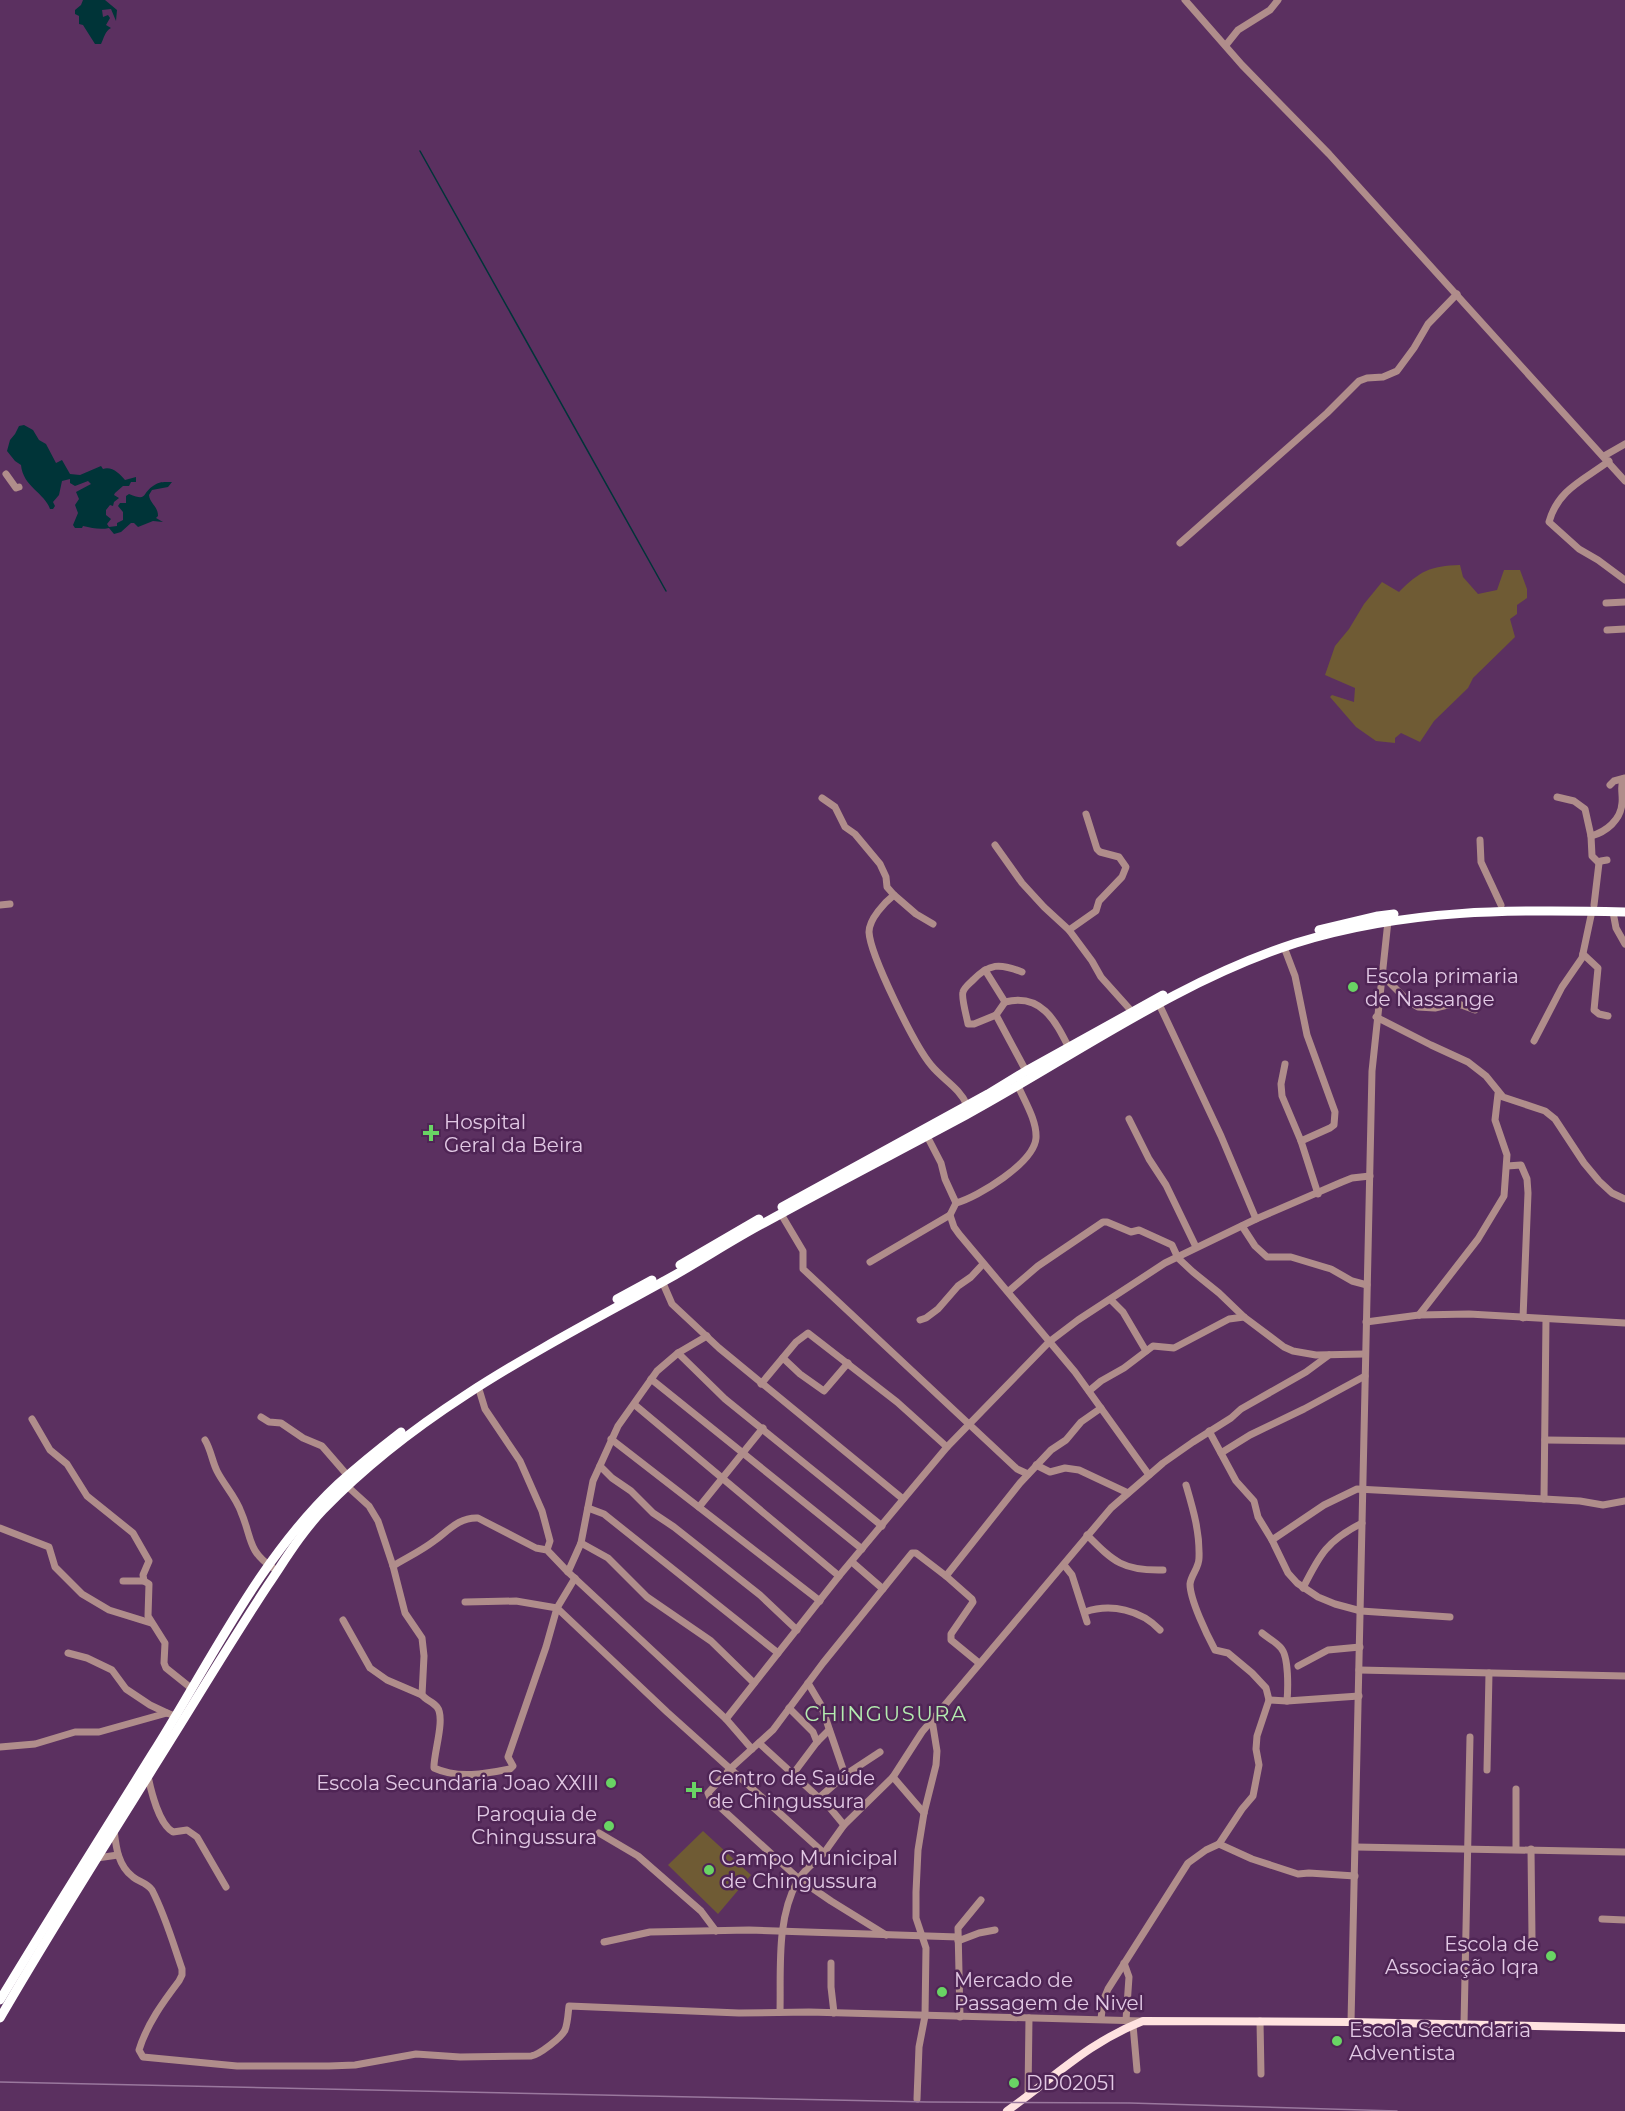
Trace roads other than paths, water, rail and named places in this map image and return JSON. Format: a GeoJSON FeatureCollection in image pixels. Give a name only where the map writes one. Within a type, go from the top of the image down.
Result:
{"type":"FeatureCollection","features":[{"type":"Feature","properties":{"kind":"highway"},"geometry":{"type":"LineString","coordinates":[[0,2018],[148,1776],[191,1688],[274,1568],[320,1513],[347,1486],[405,1436],[478,1386],[781,1214],[1018,1086],[1199,977],[1248,955],[1283,941],[1335,926],[1378,916],[1409,912],[1501,905],[1593,908],[1625,912]]}},
{"type":"Feature","properties":{"kind":"highway"},"geometry":{"type":"LineString","coordinates":[[0,2000],[176,1716],[230,1642],[300,1526],[348,1476],[402,1432],[480,1378],[747,1225],[1026,1071],[1134,1015],[1159,1005],[1198,983],[1284,947],[1351,928],[1411,917],[1472,911],[1625,906]]}},
{"type":"Feature","properties":{"kind":"main road"},"geometry":{"type":"LineString","coordinates":[[1007,2111],[1089,2048],[1130,2022],[1351,2022],[1625,2028]]}},
{"type":"Feature","properties":{"kind":"street"},"geometry":{"type":"LineString","coordinates":[[1185,0],[1242,65],[1314,137],[1625,481]]}},
{"type":"Feature","properties":{"kind":"street"},"geometry":{"type":"LineString","coordinates":[[1226,45],[1238,30],[1270,10],[1278,0]]}},
{"type":"Feature","properties":{"kind":"street"},"geometry":{"type":"LineString","coordinates":[[1180,543],[1328,413],[1359,381],[1383,377],[1397,371],[1428,324],[1456,294]]}},
{"type":"Feature","properties":{"kind":"street"},"geometry":{"type":"LineString","coordinates":[[1625,444],[1572,487],[1554,506],[1549,522],[1579,549],[1625,580]]}},
{"type":"Feature","properties":{"kind":"street"},"geometry":{"type":"LineString","coordinates":[[6,474],[16,488],[19,487]]}},
{"type":"Feature","properties":{"kind":"street"},"geometry":{"type":"LineString","coordinates":[[1606,603],[1625,602]]}},
{"type":"Feature","properties":{"kind":"street"},"geometry":{"type":"LineString","coordinates":[[1607,630],[1625,628]]}},
{"type":"Feature","properties":{"kind":"street"},"geometry":{"type":"LineString","coordinates":[[1591,836],[1612,826],[1621,811],[1624,778],[1610,785]]}},
{"type":"Feature","properties":{"kind":"street"},"geometry":{"type":"LineString","coordinates":[[1557,797],[1574,801],[1584,807],[1591,836],[1592,856],[1599,863]]}},
{"type":"Feature","properties":{"kind":"street"},"geometry":{"type":"LineString","coordinates":[[822,798],[835,807],[845,826],[855,834],[880,864],[886,877],[887,887],[894,895],[916,914],[933,924]]}},
{"type":"Feature","properties":{"kind":"street"},"geometry":{"type":"LineString","coordinates":[[1069,930],[1096,911],[1099,901],[1122,877],[1126,867],[1119,857],[1100,852],[1086,814]]}},
{"type":"Feature","properties":{"kind":"street"},"geometry":{"type":"LineString","coordinates":[[1480,840],[1481,862],[1501,905]]}},
{"type":"Feature","properties":{"kind":"street"},"geometry":{"type":"LineString","coordinates":[[995,845],[1026,889],[1069,930],[1101,977],[1134,1015]]}},
{"type":"Feature","properties":{"kind":"street"},"geometry":{"type":"LineString","coordinates":[[1599,863],[1607,860]]}},
{"type":"Feature","properties":{"kind":"street"},"geometry":{"type":"LineString","coordinates":[[1534,1041],[1562,987],[1583,954],[1593,908],[1599,863]]}},
{"type":"Feature","properties":{"kind":"street"},"geometry":{"type":"LineString","coordinates":[[894,895],[875,916],[869,931],[877,960],[895,1002],[924,1056],[957,1088],[967,1105]]}},
{"type":"Feature","properties":{"kind":"street"},"geometry":{"type":"LineString","coordinates":[[0,905],[10,904]]}},
{"type":"Feature","properties":{"kind":"street"},"geometry":{"type":"LineString","coordinates":[[1613,912],[1616,928],[1625,944]]}},
{"type":"Feature","properties":{"kind":"street"},"geometry":{"type":"LineString","coordinates":[[1351,2022],[1372,1071],[1388,921]]}},
{"type":"Feature","properties":{"kind":"street"},"geometry":{"type":"LineString","coordinates":[[1284,947],[1295,976],[1307,1035],[1335,1112],[1334,1125],[1301,1142]]}},
{"type":"Feature","properties":{"kind":"street"},"geometry":{"type":"LineString","coordinates":[[1583,954],[1598,968],[1594,1010],[1608,1016]]}},
{"type":"Feature","properties":{"kind":"street"},"geometry":{"type":"LineString","coordinates":[[1022,972],[1002,965],[992,966],[978,974],[962,994],[967,1023],[974,1024],[996,1015],[1005,1002],[1018,1000],[1030,1002],[1048,1012],[1069,1048]]}},
{"type":"Feature","properties":{"kind":"street"},"geometry":{"type":"LineString","coordinates":[[985,970],[1005,1002]]}},
{"type":"Feature","properties":{"kind":"street"},"geometry":{"type":"LineString","coordinates":[[1382,975],[1408,1001],[1418,1007],[1435,1008],[1456,1003],[1475,1010]]}},
{"type":"Feature","properties":{"kind":"street"},"geometry":{"type":"LineString","coordinates":[[1159,1005],[1217,1126],[1256,1219]]}},
{"type":"Feature","properties":{"kind":"street"},"geometry":{"type":"LineString","coordinates":[[996,1015],[1026,1071]]}},
{"type":"Feature","properties":{"kind":"street"},"geometry":{"type":"LineString","coordinates":[[1376,1017],[1468,1062],[1485,1076],[1498,1094],[1545,1111],[1555,1119],[1584,1163],[1599,1181],[1612,1193],[1625,1199]]}},
{"type":"Feature","properties":{"kind":"street"},"geometry":{"type":"LineString","coordinates":[[1284,1064],[1282,1096],[1301,1142],[1318,1194]]}},
{"type":"Feature","properties":{"kind":"street"},"geometry":{"type":"LineString","coordinates":[[870,1262],[950,1215],[956,1203],[990,1189],[1018,1166],[1036,1141],[1034,1124],[1018,1086]]}},
{"type":"Feature","properties":{"kind":"street"},"geometry":{"type":"LineString","coordinates":[[1419,1315],[1478,1239],[1504,1196],[1507,1166],[1506,1150],[1495,1120],[1498,1094]]}},
{"type":"Feature","properties":{"kind":"street"},"geometry":{"type":"LineString","coordinates":[[1129,1119],[1149,1159],[1166,1185],[1196,1247]]}},
{"type":"Feature","properties":{"kind":"street"},"geometry":{"type":"LineString","coordinates":[[927,1136],[941,1163],[945,1179],[956,1203]]}},
{"type":"Feature","properties":{"kind":"street"},"geometry":{"type":"LineString","coordinates":[[1507,1166],[1521,1165],[1527,1179],[1528,1215],[1523,1318]]}},
{"type":"Feature","properties":{"kind":"street"},"geometry":{"type":"LineString","coordinates":[[726,1719],[839,1576],[947,1447],[1049,1342],[1155,1269],[1196,1247],[1352,1178],[1370,1176]]}},
{"type":"Feature","properties":{"kind":"street"},"geometry":{"type":"LineString","coordinates":[[781,1214],[803,1251],[803,1269],[1017,1469],[1028,1474]]}},
{"type":"Feature","properties":{"kind":"street"},"geometry":{"type":"LineString","coordinates":[[950,1215],[954,1227],[1089,1391],[1149,1475]]}},
{"type":"Feature","properties":{"kind":"street"},"geometry":{"type":"LineString","coordinates":[[1009,1291],[1038,1266],[1103,1222],[1131,1232],[1139,1230],[1172,1245],[1178,1258],[1220,1293],[1244,1317],[1284,1347],[1293,1351],[1329,1355],[1365,1354]]}},
{"type":"Feature","properties":{"kind":"street"},"geometry":{"type":"LineString","coordinates":[[1242,1226],[1255,1246],[1267,1257],[1291,1257],[1331,1269],[1352,1281],[1367,1285]]}},
{"type":"Feature","properties":{"kind":"street"},"geometry":{"type":"LineString","coordinates":[[920,1320],[938,1309],[958,1286],[971,1277],[983,1264]]}},
{"type":"Feature","properties":{"kind":"street"},"geometry":{"type":"LineString","coordinates":[[662,1281],[672,1304],[707,1336],[903,1499]]}},
{"type":"Feature","properties":{"kind":"street"},"geometry":{"type":"LineString","coordinates":[[1111,1300],[1123,1312],[1146,1351]]}},
{"type":"Feature","properties":{"kind":"street"},"geometry":{"type":"LineString","coordinates":[[1366,1322],[1419,1315],[1469,1314],[1625,1323]]}},
{"type":"Feature","properties":{"kind":"street"},"geometry":{"type":"LineString","coordinates":[[1089,1391],[1101,1381],[1125,1368],[1153,1346],[1174,1348],[1229,1320],[1244,1317]]}},
{"type":"Feature","properties":{"kind":"street"},"geometry":{"type":"LineString","coordinates":[[1544,1499],[1546,1319]]}},
{"type":"Feature","properties":{"kind":"street"},"geometry":{"type":"LineString","coordinates":[[762,1384],[796,1342],[808,1333],[848,1363],[947,1447]]}},
{"type":"Feature","properties":{"kind":"street"},"geometry":{"type":"LineString","coordinates":[[568,1572],[581,1543],[591,1487],[611,1439],[657,1371],[678,1353],[707,1336]]}},
{"type":"Feature","properties":{"kind":"street"},"geometry":{"type":"LineString","coordinates":[[678,1353],[725,1399],[882,1526]]}},
{"type":"Feature","properties":{"kind":"street"},"geometry":{"type":"LineString","coordinates":[[780,2012],[782,1932],[787,1908],[799,1879],[824,1853],[844,1825],[893,1778],[918,1737],[979,1663],[1087,1535],[1128,1493],[1209,1431],[1306,1372],[1329,1355]]}},
{"type":"Feature","properties":{"kind":"street"},"geometry":{"type":"LineString","coordinates":[[783,1358],[800,1374],[824,1391],[848,1363]]}},
{"type":"Feature","properties":{"kind":"street"},"geometry":{"type":"LineString","coordinates":[[1221,1453],[1250,1435],[1365,1376]]}},
{"type":"Feature","properties":{"kind":"street"},"geometry":{"type":"LineString","coordinates":[[651,1380],[862,1549]]}},
{"type":"Feature","properties":{"kind":"street"},"geometry":{"type":"LineString","coordinates":[[478,1386],[485,1409],[520,1461],[542,1511],[550,1541],[547,1550]]}},
{"type":"Feature","properties":{"kind":"street"},"geometry":{"type":"LineString","coordinates":[[635,1405],[839,1576]]}},
{"type":"Feature","properties":{"kind":"street"},"geometry":{"type":"LineString","coordinates":[[946,1576],[1036,1465],[1051,1450],[1066,1440],[1081,1422],[1101,1408]]}},
{"type":"Feature","properties":{"kind":"street"},"geometry":{"type":"LineString","coordinates":[[261,1417],[269,1422],[281,1423],[303,1438],[322,1446],[348,1476]]}},
{"type":"Feature","properties":{"kind":"street"},"geometry":{"type":"LineString","coordinates":[[32,1419],[50,1450],[67,1464],[92,1501],[134,1534],[149,1561],[143,1575],[144,1581]]}},
{"type":"Feature","properties":{"kind":"street"},"geometry":{"type":"LineString","coordinates":[[699,1507],[763,1428]]}},
{"type":"Feature","properties":{"kind":"street"},"geometry":{"type":"LineString","coordinates":[[1209,1431],[1236,1481],[1254,1501],[1258,1517],[1288,1573],[1304,1588],[1335,1604],[1360,1611],[1450,1617]]}},
{"type":"Feature","properties":{"kind":"street"},"geometry":{"type":"LineString","coordinates":[[611,1439],[820,1601]]}},
{"type":"Feature","properties":{"kind":"street"},"geometry":{"type":"LineString","coordinates":[[205,1440],[218,1473],[242,1512],[255,1552],[261,1560],[274,1568]]}},
{"type":"Feature","properties":{"kind":"street"},"geometry":{"type":"LineString","coordinates":[[1545,1440],[1625,1441]]}},
{"type":"Feature","properties":{"kind":"street"},"geometry":{"type":"LineString","coordinates":[[1036,1465],[1050,1472],[1065,1468],[1079,1470],[1128,1493]]}},
{"type":"Feature","properties":{"kind":"street"},"geometry":{"type":"LineString","coordinates":[[600,1466],[612,1478],[632,1491],[653,1513],[760,1595],[797,1630]]}},
{"type":"Feature","properties":{"kind":"street"},"geometry":{"type":"LineString","coordinates":[[1017,1469],[1020,1483]]}},
{"type":"Feature","properties":{"kind":"street"},"geometry":{"type":"LineString","coordinates":[[1101,2019],[1103,2001],[1108,1989],[1188,1863],[1219,1844],[1253,1796],[1259,1765],[1256,1749],[1257,1736],[1269,1700],[1266,1688],[1228,1653],[1215,1650],[1204,1629],[1190,1586],[1198,1565],[1198,1539],[1196,1519],[1186,1485]]}},
{"type":"Feature","properties":{"kind":"street"},"geometry":{"type":"LineString","coordinates":[[347,1486],[369,1506],[378,1521],[405,1613],[424,1645],[422,1695]]}},
{"type":"Feature","properties":{"kind":"street"},"geometry":{"type":"LineString","coordinates":[[1272,1540],[1324,1505],[1352,1490],[1580,1501],[1603,1505],[1625,1501]]}},
{"type":"Feature","properties":{"kind":"street"},"geometry":{"type":"LineString","coordinates":[[588,1508],[598,1510],[619,1526],[778,1653]]}},
{"type":"Feature","properties":{"kind":"street"},"geometry":{"type":"LineString","coordinates":[[393,1566],[433,1542],[455,1524],[471,1518],[478,1518],[536,1548],[547,1550],[726,1719],[752,1749]]}},
{"type":"Feature","properties":{"kind":"street"},"geometry":{"type":"LineString","coordinates":[[1304,1588],[1321,1553],[1348,1530],[1362,1523]]}},
{"type":"Feature","properties":{"kind":"street"},"geometry":{"type":"LineString","coordinates":[[0,1528],[49,1547],[55,1567],[87,1598],[109,1610],[151,1623]]}},
{"type":"Feature","properties":{"kind":"street"},"geometry":{"type":"LineString","coordinates":[[1087,1535],[1114,1561],[1143,1569],[1163,1570]]}},
{"type":"Feature","properties":{"kind":"street"},"geometry":{"type":"LineString","coordinates":[[581,1543],[608,1558],[647,1597],[711,1641],[754,1683]]}},
{"type":"Feature","properties":{"kind":"street"},"geometry":{"type":"LineString","coordinates":[[886,1935],[799,1879],[708,1794],[731,1768],[768,1736],[883,1589],[915,1552],[972,1599],[973,1602],[951,1634],[951,1640],[979,1663]]}},
{"type":"Feature","properties":{"kind":"street"},"geometry":{"type":"LineString","coordinates":[[852,1562],[883,1589]]}},
{"type":"Feature","properties":{"kind":"street"},"geometry":{"type":"LineString","coordinates":[[1064,1565],[1072,1575],[1087,1622]]}},
{"type":"Feature","properties":{"kind":"street"},"geometry":{"type":"LineString","coordinates":[[343,1620],[370,1668],[387,1680],[422,1695],[436,1705],[440,1714],[434,1768],[443,1772],[467,1775],[510,1769],[513,1766],[508,1757],[546,1647],[556,1608],[575,1578]]}},
{"type":"Feature","properties":{"kind":"street"},"geometry":{"type":"LineString","coordinates":[[123,1581],[144,1581],[149,1584],[147,1609],[151,1623],[165,1646],[166,1668],[191,1688]]}},
{"type":"Feature","properties":{"kind":"street"},"geometry":{"type":"LineString","coordinates":[[465,1602],[516,1601],[556,1608],[824,1853]]}},
{"type":"Feature","properties":{"kind":"street"},"geometry":{"type":"LineString","coordinates":[[1085,1612],[1099,1608],[1120,1609],[1149,1619],[1160,1630]]}},
{"type":"Feature","properties":{"kind":"street"},"geometry":{"type":"LineString","coordinates":[[1262,1633],[1285,1654],[1287,1701]]}},
{"type":"Feature","properties":{"kind":"street"},"geometry":{"type":"LineString","coordinates":[[1298,1666],[1328,1650],[1360,1647]]}},
{"type":"Feature","properties":{"kind":"street"},"geometry":{"type":"LineString","coordinates":[[68,1653],[87,1658],[112,1670],[126,1689],[150,1705],[176,1716]]}},
{"type":"Feature","properties":{"kind":"street"},"geometry":{"type":"LineString","coordinates":[[1359,1670],[1625,1676]]}},
{"type":"Feature","properties":{"kind":"street"},"geometry":{"type":"LineString","coordinates":[[1486,1770],[1489,1673]]}},
{"type":"Feature","properties":{"kind":"street"},"geometry":{"type":"LineString","coordinates":[[808,1683],[821,1705],[844,1775]]}},
{"type":"Feature","properties":{"kind":"street"},"geometry":{"type":"LineString","coordinates":[[1269,1700],[1359,1696]]}},
{"type":"Feature","properties":{"kind":"street"},"geometry":{"type":"LineString","coordinates":[[789,1708],[813,1732],[817,1742]]}},
{"type":"Feature","properties":{"kind":"street"},"geometry":{"type":"LineString","coordinates":[[0,1748],[35,1744],[75,1731],[99,1732],[176,1716]]}},
{"type":"Feature","properties":{"kind":"street"},"geometry":{"type":"LineString","coordinates":[[918,2099],[919,2047],[925,2016],[926,1948],[915,1909],[918,1850],[924,1813],[936,1766],[937,1751],[932,1720]]}},
{"type":"Feature","properties":{"kind":"street"},"geometry":{"type":"LineString","coordinates":[[793,1774],[829,1730]]}},
{"type":"Feature","properties":{"kind":"street"},"geometry":{"type":"LineString","coordinates":[[1464,2025],[1470,1737]]}},
{"type":"Feature","properties":{"kind":"street"},"geometry":{"type":"LineString","coordinates":[[759,1743],[820,1797],[844,1825]]}},
{"type":"Feature","properties":{"kind":"street"},"geometry":{"type":"LineString","coordinates":[[820,1797],[844,1775],[880,1752]]}},
{"type":"Feature","properties":{"kind":"street"},"geometry":{"type":"LineString","coordinates":[[148,1776],[165,1827],[172,1832],[187,1830],[197,1837],[226,1887]]}},
{"type":"Feature","properties":{"kind":"street"},"geometry":{"type":"LineString","coordinates":[[893,1778],[924,1813]]}},
{"type":"Feature","properties":{"kind":"street"},"geometry":{"type":"LineString","coordinates":[[1516,1789],[1516,1849]]}},
{"type":"Feature","properties":{"kind":"street"},"geometry":{"type":"LineString","coordinates":[[114,1830],[118,1855],[131,1876],[150,1888],[167,1924],[182,1969],[179,1981],[142,2039],[139,2050],[144,2056],[237,2066],[355,2065],[416,2054],[531,2056],[540,2053],[562,2035],[566,2027],[569,2006],[739,2013],[1101,2019],[1130,2022]]}},
{"type":"Feature","properties":{"kind":"street"},"geometry":{"type":"LineString","coordinates":[[599,1833],[638,1856],[701,1911],[716,1931]]}},
{"type":"Feature","properties":{"kind":"street"},"geometry":{"type":"LineString","coordinates":[[1219,1844],[1252,1859],[1298,1874],[1355,1876]]}},
{"type":"Feature","properties":{"kind":"street"},"geometry":{"type":"LineString","coordinates":[[1356,1847],[1625,1852]]}},
{"type":"Feature","properties":{"kind":"street"},"geometry":{"type":"LineString","coordinates":[[1531,1849],[1532,1938]]}},
{"type":"Feature","properties":{"kind":"street"},"geometry":{"type":"LineString","coordinates":[[97,1858],[118,1855]]}},
{"type":"Feature","properties":{"kind":"street"},"geometry":{"type":"LineString","coordinates":[[960,2017],[959,1924],[981,1900]]}},
{"type":"Feature","properties":{"kind":"street"},"geometry":{"type":"LineString","coordinates":[[1602,1919],[1625,1920]]}},
{"type":"Feature","properties":{"kind":"street"},"geometry":{"type":"LineString","coordinates":[[604,1942],[650,1932],[782,1932],[958,1939],[995,1930]]}},
{"type":"Feature","properties":{"kind":"street"},"geometry":{"type":"LineString","coordinates":[[831,1963],[834,2013]]}},
{"type":"Feature","properties":{"kind":"street"},"geometry":{"type":"LineString","coordinates":[[1124,1963],[1129,1977],[1130,2022],[1137,2070]]}},
{"type":"Feature","properties":{"kind":"street"},"geometry":{"type":"LineString","coordinates":[[1028,2095],[1029,2018]]}},
{"type":"Feature","properties":{"kind":"street"},"geometry":{"type":"LineString","coordinates":[[1260,2021],[1261,2074]]}},
{"type":"Feature","properties":{"kind":"waterway"},"geometry":{"type":"LineString","coordinates":[[420,151],[666,591]]}},
{"type":"Feature","properties":{"kind":"railway"},"geometry":{"type":"LineString","coordinates":[[0,2082],[927,2102],[1130,2103],[1397,2111]]}},
{"type":"Feature","properties":{"kind":"place","name":"Escola primaria de Nassange"},"geometry":{"type":"Point","coordinates":[1353,987]}},
{"type":"Feature","properties":{"kind":"place","name":"Hospital Geral da Beira"},"geometry":{"type":"Point","coordinates":[431,1133]}},
{"type":"Feature","properties":{"kind":"place","name":"Escola Secundaria Joao XXIII"},"geometry":{"type":"Point","coordinates":[611,1783]}},
{"type":"Feature","properties":{"kind":"place","name":"Centro de Saúde de Chingussura"},"geometry":{"type":"Point","coordinates":[694,1790]}},
{"type":"Feature","properties":{"kind":"place","name":"Paroquia de Chingussura"},"geometry":{"type":"Point","coordinates":[609,1826]}},
{"type":"Feature","properties":{"kind":"place","name":"Campo Municipal de Chingussura"},"geometry":{"type":"Point","coordinates":[709,1870]}},
{"type":"Feature","properties":{"kind":"place","name":"Escola de Associação Iqra"},"geometry":{"type":"Point","coordinates":[1551,1956]}},
{"type":"Feature","properties":{"kind":"place","name":"Mercado de Passagem de Nivel"},"geometry":{"type":"Point","coordinates":[942,1992]}},
{"type":"Feature","properties":{"kind":"place","name":"Escola Secundaria Adventista"},"geometry":{"type":"Point","coordinates":[1337,2041]}},
{"type":"Feature","properties":{"kind":"place","name":"DD02051"},"geometry":{"type":"Point","coordinates":[1014,2083]}},
{"type":"Feature","properties":{"kind":"district","name":"CHINGUSURA"},"geometry":{"type":"Point","coordinates":[886,1714]}}]}
